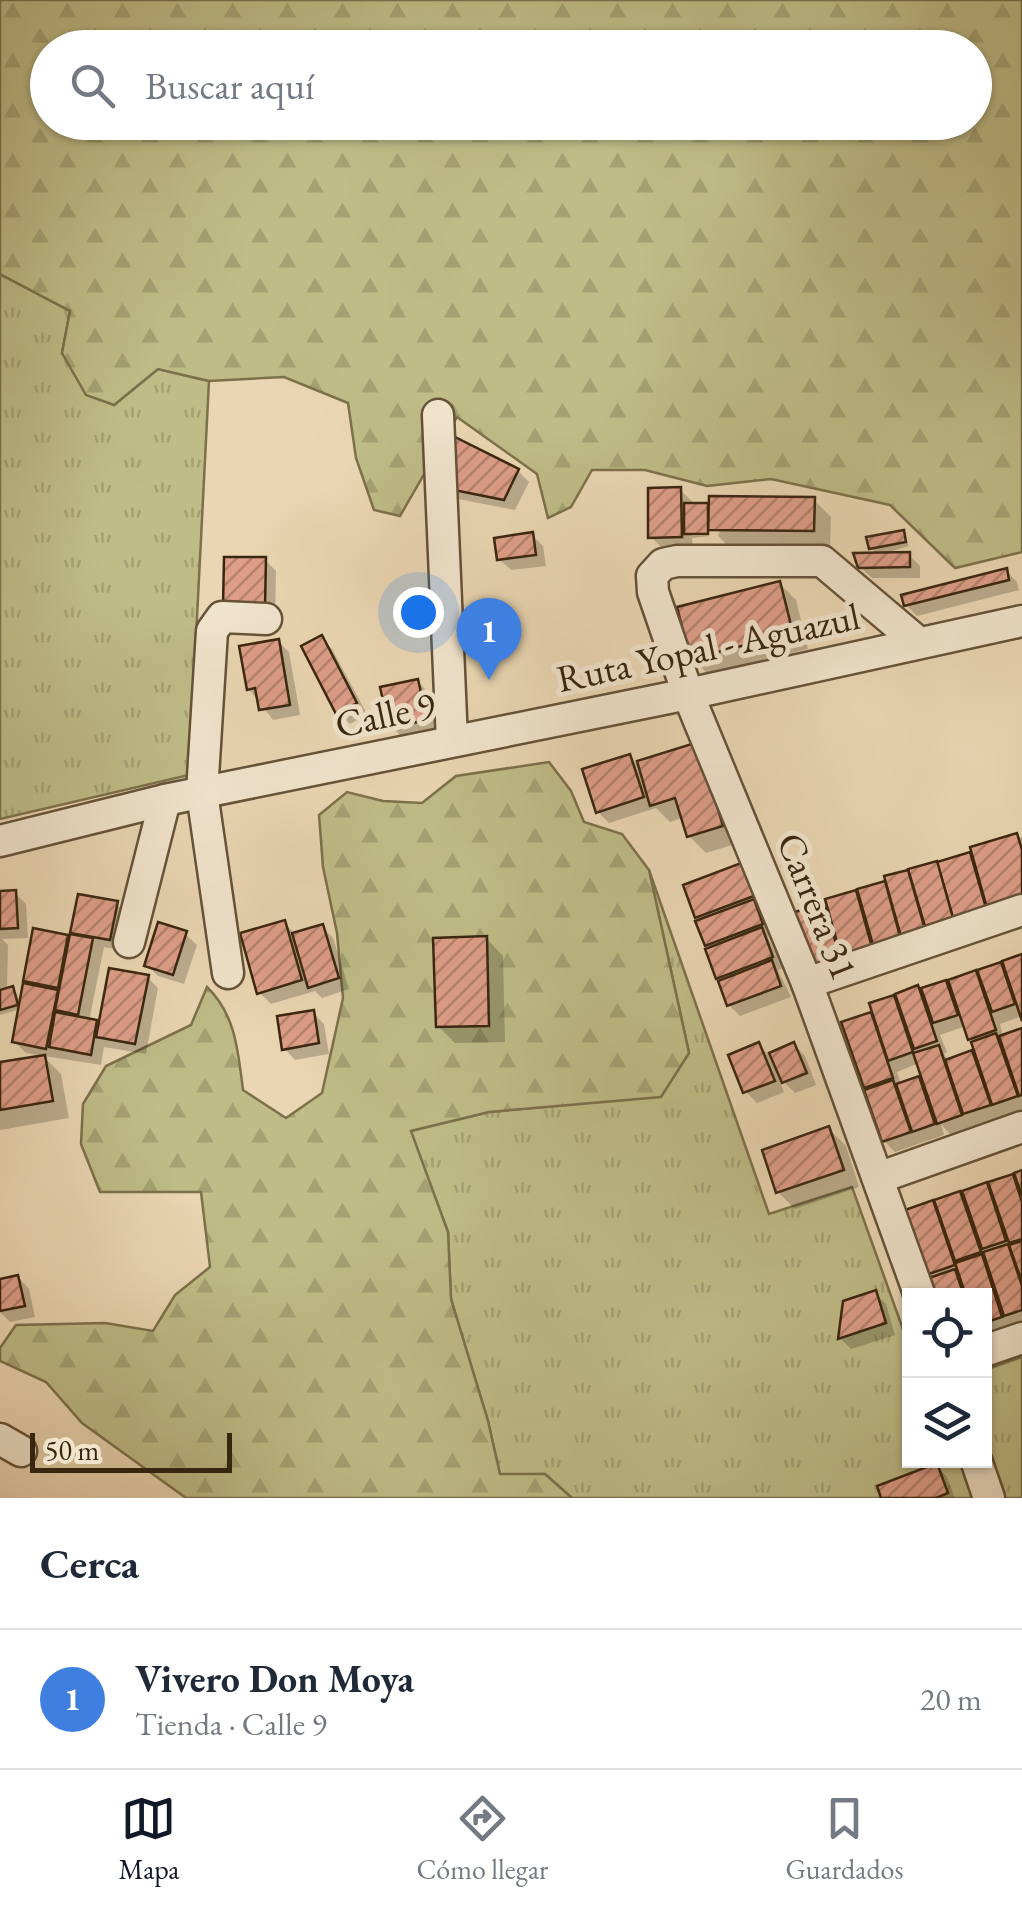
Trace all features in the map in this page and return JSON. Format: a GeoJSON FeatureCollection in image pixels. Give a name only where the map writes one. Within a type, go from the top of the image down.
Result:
{"type":"FeatureCollection","features":[{"type":"Feature","properties":{"kind":"street"},"geometry":{"type":"LineString","coordinates":[[438,416],[452,740]]}},
{"type":"Feature","properties":{"kind":"street","name":"Carrera 31"},"geometry":{"type":"LineString","coordinates":[[917,1288],[807,984],[688,694],[652,576],[663,564],[677,561],[822,560],[919,644]]}},
{"type":"Feature","properties":{"kind":"street"},"geometry":{"type":"LineString","coordinates":[[228,974],[202,793],[212,631],[222,616],[266,618]]}},
{"type":"Feature","properties":{"kind":"street","name":"Ruta Yopal - Aguazul"},"geometry":{"type":"LineString","coordinates":[[0,841],[165,800],[688,694],[1022,621]]}},
{"type":"Feature","properties":{"kind":"street"},"geometry":{"type":"LineString","coordinates":[[129,942],[165,800]]}},
{"type":"Feature","properties":{"kind":"street"},"geometry":{"type":"LineString","coordinates":[[807,984],[1022,910]]}},
{"type":"Feature","properties":{"kind":"street"},"geometry":{"type":"LineString","coordinates":[[878,1178],[1022,1127]]}},
{"type":"Feature","properties":{"kind":"street"},"geometry":{"type":"LineString","coordinates":[[992,1348],[1022,1338]]}},
{"type":"Feature","properties":{"kind":"street"},"geometry":{"type":"LineString","coordinates":[[979,1468],[989,1498]]}},
{"type":"Feature","properties":{"kind":"green space"},"geometry":{"type":"Polygon","coordinates":[[[0,0],[1022,0],[1022,552],[955,568],[890,505],[771,479],[707,486],[645,470],[592,470],[571,507],[548,518],[537,474],[457,417],[400,516],[374,510],[356,458],[348,403],[284,377],[209,381],[158,369],[114,405],[86,395],[62,353],[70,311],[0,274],[0,0]]]}},
{"type":"Feature","properties":{"kind":"green space"},"geometry":{"type":"Polygon","coordinates":[[[0,274],[70,311],[62,353],[114,405],[158,369],[209,381],[189,775],[0,819],[0,274]]]}},
{"type":"Feature","properties":{"kind":"green space"},"geometry":{"type":"Polygon","coordinates":[[[549,762],[571,791],[584,822],[622,834],[649,870],[689,1053],[661,1097],[489,1112],[411,1131],[448,1232],[451,1299],[500,1474],[545,1474],[572,1498],[186,1498],[82,1423],[46,1382],[0,1361],[0,1348],[16,1325],[105,1323],[153,1331],[175,1295],[210,1267],[201,1192],[100,1192],[81,1144],[83,1104],[106,1066],[191,1025],[207,987],[230,1022],[243,1090],[286,1118],[322,1093],[343,998],[319,815],[347,792],[383,801],[422,803],[456,776],[549,762]]]}},
{"type":"Feature","properties":{"kind":"green space"},"geometry":{"type":"Polygon","coordinates":[[[649,870],[769,1214],[852,1187],[902,1326],[902,1468],[992,1468],[992,1368],[1022,1357],[1022,1498],[572,1498],[545,1474],[500,1475],[451,1299],[448,1232],[410,1131],[489,1112],[661,1096],[689,1053],[649,870]]]}},
{"type":"Feature","properties":{"kind":"building"},"geometry":{"type":"Polygon","coordinates":[[[455,437],[519,469],[504,500],[444,488],[455,437]]]}},
{"type":"Feature","properties":{"kind":"building"},"geometry":{"type":"Polygon","coordinates":[[[681,487],[682,537],[648,538],[648,488],[681,487]]]}},
{"type":"Feature","properties":{"kind":"building"},"geometry":{"type":"Polygon","coordinates":[[[709,496],[815,497],[814,531],[708,530],[709,496]]]}},
{"type":"Feature","properties":{"kind":"building"},"geometry":{"type":"Polygon","coordinates":[[[684,503],[708,503],[708,534],[684,534],[684,503]]]}},
{"type":"Feature","properties":{"kind":"building"},"geometry":{"type":"Polygon","coordinates":[[[904,530],[906,542],[869,549],[866,537],[904,530]]]}},
{"type":"Feature","properties":{"kind":"building"},"geometry":{"type":"Polygon","coordinates":[[[533,532],[536,555],[497,560],[494,538],[533,532]]]}},
{"type":"Feature","properties":{"kind":"building"},"geometry":{"type":"Polygon","coordinates":[[[910,552],[910,567],[858,568],[853,553],[910,552]]]}},
{"type":"Feature","properties":{"kind":"building"},"geometry":{"type":"Polygon","coordinates":[[[224,557],[266,557],[265,608],[223,607],[224,557]]]}},
{"type":"Feature","properties":{"kind":"building"},"geometry":{"type":"Polygon","coordinates":[[[1007,568],[1009,580],[904,606],[901,595],[1007,568]]]}},
{"type":"Feature","properties":{"kind":"building"},"geometry":{"type":"Polygon","coordinates":[[[780,581],[793,633],[690,659],[677,607],[780,581]]]}},
{"type":"Feature","properties":{"kind":"building"},"geometry":{"type":"Polygon","coordinates":[[[322,635],[357,703],[336,714],[301,646],[322,635]]]}},
{"type":"Feature","properties":{"kind":"building"},"geometry":{"type":"Polygon","coordinates":[[[279,639],[290,705],[259,710],[255,688],[247,690],[239,646],[279,639]]]}},
{"type":"Feature","properties":{"kind":"building"},"geometry":{"type":"Polygon","coordinates":[[[418,679],[427,720],[389,728],[380,687],[418,679]]]}},
{"type":"Feature","properties":{"kind":"building"},"geometry":{"type":"Polygon","coordinates":[[[698,742],[723,826],[687,837],[675,798],[650,806],[637,761],[698,742]]]}},
{"type":"Feature","properties":{"kind":"building"},"geometry":{"type":"Polygon","coordinates":[[[630,754],[644,797],[596,813],[582,769],[630,754]]]}},
{"type":"Feature","properties":{"kind":"building"},"geometry":{"type":"Polygon","coordinates":[[[1017,833],[1022,850],[1022,898],[987,908],[970,847],[1017,833]]]}},
{"type":"Feature","properties":{"kind":"building"},"geometry":{"type":"Polygon","coordinates":[[[970,852],[986,908],[953,918],[937,862],[970,852]]]}},
{"type":"Feature","properties":{"kind":"building"},"geometry":{"type":"Polygon","coordinates":[[[937,861],[953,918],[925,926],[908,869],[937,861]]]}},
{"type":"Feature","properties":{"kind":"building"},"geometry":{"type":"Polygon","coordinates":[[[741,863],[754,896],[695,918],[683,885],[741,863]]]}},
{"type":"Feature","properties":{"kind":"building"},"geometry":{"type":"Polygon","coordinates":[[[908,870],[926,933],[902,940],[884,876],[908,870]]]}},
{"type":"Feature","properties":{"kind":"building"},"geometry":{"type":"Polygon","coordinates":[[[885,881],[901,940],[874,948],[857,889],[885,881]]]}},
{"type":"Feature","properties":{"kind":"building"},"geometry":{"type":"Polygon","coordinates":[[[16,890],[18,928],[0,929],[0,891],[16,890]]]}},
{"type":"Feature","properties":{"kind":"building"},"geometry":{"type":"Polygon","coordinates":[[[856,890],[873,951],[842,960],[825,899],[856,890]]]}},
{"type":"Feature","properties":{"kind":"building"},"geometry":{"type":"Polygon","coordinates":[[[78,894],[118,901],[110,940],[70,933],[78,894]]]}},
{"type":"Feature","properties":{"kind":"building"},"geometry":{"type":"Polygon","coordinates":[[[754,899],[763,924],[705,946],[695,921],[754,899]]]}},
{"type":"Feature","properties":{"kind":"building"},"geometry":{"type":"Polygon","coordinates":[[[824,903],[841,961],[804,971],[788,914],[824,903]]]}},
{"type":"Feature","properties":{"kind":"building"},"geometry":{"type":"Polygon","coordinates":[[[285,920],[302,980],[257,994],[240,933],[285,920]]]}},
{"type":"Feature","properties":{"kind":"building"},"geometry":{"type":"Polygon","coordinates":[[[158,922],[187,931],[173,975],[144,966],[158,922]]]}},
{"type":"Feature","properties":{"kind":"building"},"geometry":{"type":"Polygon","coordinates":[[[323,924],[339,978],[308,988],[292,933],[323,924]]]}},
{"type":"Feature","properties":{"kind":"building"},"geometry":{"type":"Polygon","coordinates":[[[762,927],[773,957],[716,979],[705,949],[762,927]]]}},
{"type":"Feature","properties":{"kind":"building"},"geometry":{"type":"Polygon","coordinates":[[[33,928],[68,935],[58,988],[23,981],[33,928]]]}},
{"type":"Feature","properties":{"kind":"building"},"geometry":{"type":"Polygon","coordinates":[[[70,934],[93,938],[78,1015],[55,1010],[70,934]]]}},
{"type":"Feature","properties":{"kind":"building"},"geometry":{"type":"Polygon","coordinates":[[[487,936],[489,1026],[436,1027],[433,938],[487,936]]]}},
{"type":"Feature","properties":{"kind":"building"},"geometry":{"type":"Polygon","coordinates":[[[1022,954],[1022,1021],[1002,961],[1022,954]]]}},
{"type":"Feature","properties":{"kind":"building"},"geometry":{"type":"Polygon","coordinates":[[[772,960],[781,986],[727,1006],[718,981],[772,960]]]}},
{"type":"Feature","properties":{"kind":"building"},"geometry":{"type":"Polygon","coordinates":[[[1001,962],[1015,1004],[992,1012],[977,970],[1001,962]]]}},
{"type":"Feature","properties":{"kind":"building"},"geometry":{"type":"Polygon","coordinates":[[[109,968],[149,975],[135,1044],[96,1037],[109,968]]]}},
{"type":"Feature","properties":{"kind":"building"},"geometry":{"type":"Polygon","coordinates":[[[976,970],[996,1030],[968,1040],[948,980],[976,970]]]}},
{"type":"Feature","properties":{"kind":"building"},"geometry":{"type":"Polygon","coordinates":[[[946,980],[958,1015],[933,1023],[921,988],[946,980]]]}},
{"type":"Feature","properties":{"kind":"building"},"geometry":{"type":"Polygon","coordinates":[[[23,983],[58,990],[46,1049],[12,1042],[23,983]]]}},
{"type":"Feature","properties":{"kind":"building"},"geometry":{"type":"Polygon","coordinates":[[[918,985],[937,1041],[914,1049],[895,994],[918,985]]]}},
{"type":"Feature","properties":{"kind":"building"},"geometry":{"type":"Polygon","coordinates":[[[13,986],[18,1005],[0,1010],[0,990],[13,986]]]}},
{"type":"Feature","properties":{"kind":"building"},"geometry":{"type":"Polygon","coordinates":[[[894,995],[913,1052],[888,1061],[869,1003],[894,995]]]}},
{"type":"Feature","properties":{"kind":"building"},"geometry":{"type":"Polygon","coordinates":[[[314,1010],[319,1043],[282,1050],[277,1016],[314,1010]]]}},
{"type":"Feature","properties":{"kind":"building"},"geometry":{"type":"Polygon","coordinates":[[[55,1012],[97,1020],[91,1055],[49,1047],[55,1012]]]}},
{"type":"Feature","properties":{"kind":"building"},"geometry":{"type":"Polygon","coordinates":[[[871,1012],[893,1078],[864,1088],[841,1022],[871,1012]]]}},
{"type":"Feature","properties":{"kind":"building"},"geometry":{"type":"Polygon","coordinates":[[[1022,1028],[1022,1095],[1019,1096],[999,1036],[1022,1028]]]}},
{"type":"Feature","properties":{"kind":"building"},"geometry":{"type":"Polygon","coordinates":[[[996,1033],[1018,1096],[992,1105],[971,1042],[996,1033]]]}},
{"type":"Feature","properties":{"kind":"building"},"geometry":{"type":"Polygon","coordinates":[[[759,1042],[775,1081],[743,1093],[728,1055],[759,1042]]]}},
{"type":"Feature","properties":{"kind":"building"},"geometry":{"type":"Polygon","coordinates":[[[794,1042],[807,1073],[782,1083],[769,1053],[794,1042]]]}},
{"type":"Feature","properties":{"kind":"building"},"geometry":{"type":"Polygon","coordinates":[[[939,1045],[962,1115],[937,1124],[913,1053],[939,1045]]]}},
{"type":"Feature","properties":{"kind":"building"},"geometry":{"type":"Polygon","coordinates":[[[972,1050],[991,1105],[963,1114],[945,1060],[972,1050]]]}},
{"type":"Feature","properties":{"kind":"building"},"geometry":{"type":"Polygon","coordinates":[[[45,1055],[53,1101],[0,1110],[0,1062],[45,1055]]]}},
{"type":"Feature","properties":{"kind":"building"},"geometry":{"type":"Polygon","coordinates":[[[919,1076],[935,1124],[912,1132],[896,1084],[919,1076]]]}},
{"type":"Feature","properties":{"kind":"building"},"geometry":{"type":"Polygon","coordinates":[[[893,1080],[911,1132],[882,1142],[864,1090],[893,1080]]]}},
{"type":"Feature","properties":{"kind":"building"},"geometry":{"type":"Polygon","coordinates":[[[829,1126],[844,1170],[776,1193],[762,1150],[829,1126]]]}},
{"type":"Feature","properties":{"kind":"building"},"geometry":{"type":"Polygon","coordinates":[[[1022,1170],[1022,1196],[1014,1173],[1022,1170]]]}},
{"type":"Feature","properties":{"kind":"building"},"geometry":{"type":"Polygon","coordinates":[[[1013,1174],[1022,1202],[1022,1239],[1009,1243],[988,1182],[1013,1174]]]}},
{"type":"Feature","properties":{"kind":"building"},"geometry":{"type":"Polygon","coordinates":[[[987,1182],[1006,1241],[982,1249],[962,1191],[987,1182]]]}},
{"type":"Feature","properties":{"kind":"building"},"geometry":{"type":"Polygon","coordinates":[[[960,1191],[981,1252],[955,1261],[934,1200],[960,1191]]]}},
{"type":"Feature","properties":{"kind":"building"},"geometry":{"type":"Polygon","coordinates":[[[933,1200],[955,1265],[926,1275],[905,1210],[933,1200]]]}},
{"type":"Feature","properties":{"kind":"building"},"geometry":{"type":"Polygon","coordinates":[[[1022,1241],[1022,1282],[1009,1245],[1022,1241]]]}},
{"type":"Feature","properties":{"kind":"building"},"geometry":{"type":"Polygon","coordinates":[[[1008,1244],[1022,1286],[1022,1310],[1004,1316],[983,1252],[1008,1244]]]}},
{"type":"Feature","properties":{"kind":"building"},"geometry":{"type":"Polygon","coordinates":[[[982,1254],[1002,1317],[992,1320],[992,1288],[963,1288],[955,1263],[982,1254]]]}},
{"type":"Feature","properties":{"kind":"building"},"geometry":{"type":"Polygon","coordinates":[[[955,1269],[961,1288],[929,1288],[926,1279],[955,1269]]]}},
{"type":"Feature","properties":{"kind":"building"},"geometry":{"type":"Polygon","coordinates":[[[18,1275],[25,1306],[0,1311],[0,1279],[18,1275]]]}},
{"type":"Feature","properties":{"kind":"building"},"geometry":{"type":"Polygon","coordinates":[[[876,1290],[886,1323],[838,1339],[843,1301],[876,1290]]]}},
{"type":"Feature","properties":{"kind":"building"},"geometry":{"type":"Polygon","coordinates":[[[924,1468],[939,1468],[948,1493],[936,1498],[881,1498],[877,1486],[924,1468]]]}},
{"type":"Feature","properties":{"kind":"place","name":"Vivero Don Moya"},"geometry":{"type":"Point","coordinates":[489,680]}}]}
